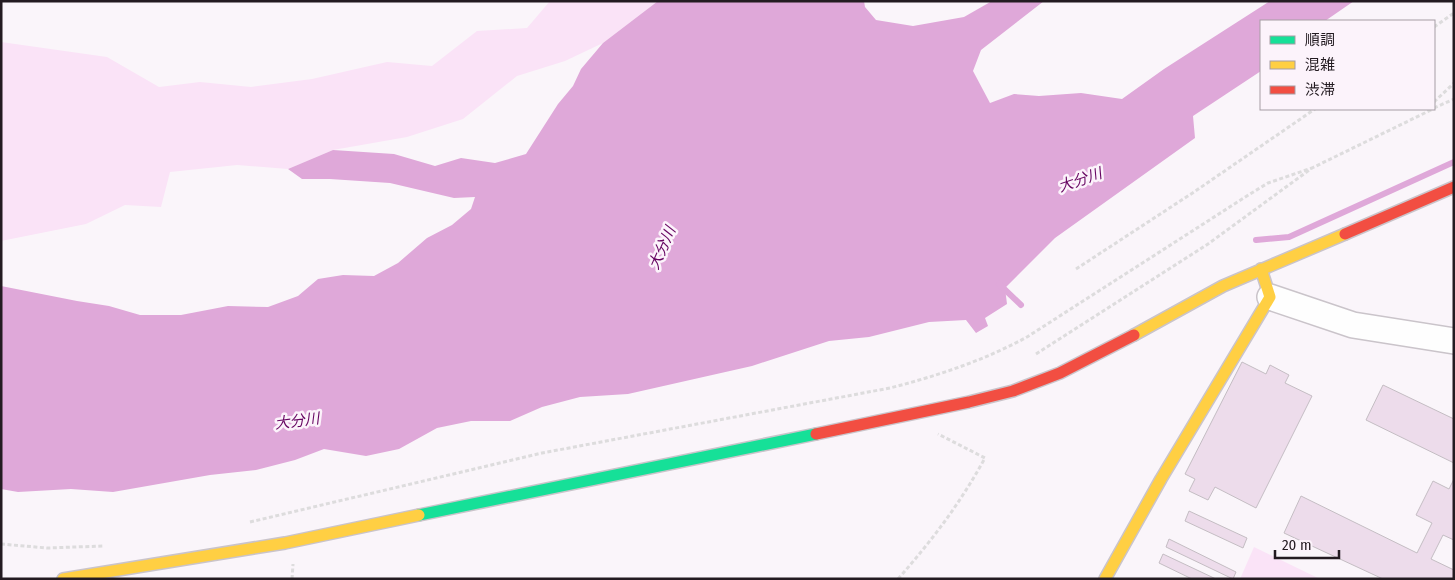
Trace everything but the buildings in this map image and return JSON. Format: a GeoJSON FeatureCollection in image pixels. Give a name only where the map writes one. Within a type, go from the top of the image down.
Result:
{"type":"FeatureCollection","features":[{"type":"Feature","properties":{"kind":"street"},"geometry":{"type":"LineString","coordinates":[[63,579],[285,543],[991,397],[1036,383],[1083,362],[1214,291],[1260,269],[1454,187]]}},
{"type":"Feature","properties":{"kind":"street"},"geometry":{"type":"LineString","coordinates":[[1260,269],[1270,297]]}},
{"type":"Feature","properties":{"kind":"street"},"geometry":{"type":"LineString","coordinates":[[1270,297],[1353,325],[1454,341]]}},
{"type":"Feature","properties":{"kind":"street"},"geometry":{"type":"LineString","coordinates":[[1105,579],[1161,479],[1270,297]]}},
{"type":"Feature","properties":{"kind":"path"},"geometry":{"type":"LineString","coordinates":[[1435,26],[1454,13]]}},
{"type":"Feature","properties":{"kind":"path"},"geometry":{"type":"LineString","coordinates":[[1435,101],[1454,83]]}},
{"type":"Feature","properties":{"kind":"path"},"geometry":{"type":"LineString","coordinates":[[1435,108],[1454,99]]}},
{"type":"Feature","properties":{"kind":"path"},"geometry":{"type":"LineString","coordinates":[[1076,269],[1194,192],[1313,110]]}},
{"type":"Feature","properties":{"kind":"path"},"geometry":{"type":"LineString","coordinates":[[1421,115],[1426,110]]}},
{"type":"Feature","properties":{"kind":"path"},"geometry":{"type":"LineString","coordinates":[[246,523],[542,454],[914,382],[1000,352],[1021,341],[1268,183],[1312,168],[1431,110]]}},
{"type":"Feature","properties":{"kind":"path"},"geometry":{"type":"LineString","coordinates":[[1031,358],[1208,244],[1312,168]]}},
{"type":"Feature","properties":{"kind":"path"},"geometry":{"type":"LineString","coordinates":[[898,579],[960,502],[985,458],[930,430]]}},
{"type":"Feature","properties":{"kind":"path"},"geometry":{"type":"LineString","coordinates":[[1,544],[47,548],[112,545]]}},
{"type":"Feature","properties":{"kind":"shaded area"},"geometry":{"type":"Polygon","coordinates":[[[550,1],[658,1],[603,43],[565,61],[517,76],[463,119],[407,137],[333,150],[288,169],[237,165],[170,172],[161,207],[125,205],[86,224],[1,241],[1,42],[107,57],[159,87],[200,82],[251,87],[312,79],[387,62],[432,66],[477,31],[527,28],[550,1]]]}},
{"type":"Feature","properties":{"kind":"shaded area"},"geometry":{"type":"Polygon","coordinates":[[[1254,547],[1320,579],[1240,579],[1254,547]]]}},
{"type":"Feature","properties":{"kind":"water","name":"大分川"},"geometry":{"type":"Polygon","coordinates":[[[658,1],[864,1],[865,7],[876,20],[913,26],[964,17],[992,1],[1044,1],[981,50],[973,71],[990,103],[1014,94],[1039,96],[1081,93],[1122,99],[1164,69],[1270,1],[1354,1],[1326,20],[1260,20],[1260,72],[1193,116],[1195,138],[1055,238],[1005,288],[1007,304],[985,318],[988,326],[976,333],[966,320],[929,322],[869,337],[829,341],[752,366],[628,394],[580,397],[542,407],[510,421],[471,421],[437,428],[399,449],[366,456],[324,449],[295,460],[256,470],[210,475],[113,492],[71,489],[18,492],[1,489],[1,286],[109,306],[140,315],[181,315],[228,306],[268,307],[298,296],[318,279],[343,275],[374,276],[398,263],[427,238],[452,225],[471,209],[475,197],[454,198],[390,183],[302,179],[288,169],[333,150],[394,154],[435,166],[461,158],[495,163],[526,154],[558,104],[573,86],[581,69],[603,43],[658,1]]]}},
{"type":"Feature","properties":{"kind":"waterway"},"geometry":{"type":"LineString","coordinates":[[1256,240],[1289,237],[1454,162]]}},
{"type":"Feature","properties":{"kind":"waterway"},"geometry":{"type":"LineString","coordinates":[[999,284],[1021,305]]}},
{"type":"Feature","properties":{"kind":"traffic: fast"},"geometry":{"type":"LineString","coordinates":[[419,515],[816,434]]}},
{"type":"Feature","properties":{"kind":"traffic: slow"},"geometry":{"type":"LineString","coordinates":[[1134,335],[1223,286],[1345,234]]}},
{"type":"Feature","properties":{"kind":"traffic: slow"},"geometry":{"type":"LineString","coordinates":[[1105,579],[1161,479],[1270,297],[1261,269]]}},
{"type":"Feature","properties":{"kind":"traffic: slow"},"geometry":{"type":"LineString","coordinates":[[63,579],[285,543],[419,515]]}},
{"type":"Feature","properties":{"kind":"traffic: jam"},"geometry":{"type":"LineString","coordinates":[[1345,234],[1454,187]]}},
{"type":"Feature","properties":{"kind":"traffic: jam"},"geometry":{"type":"LineString","coordinates":[[816,434],[1013,391],[1060,373],[1134,335]]}}]}
